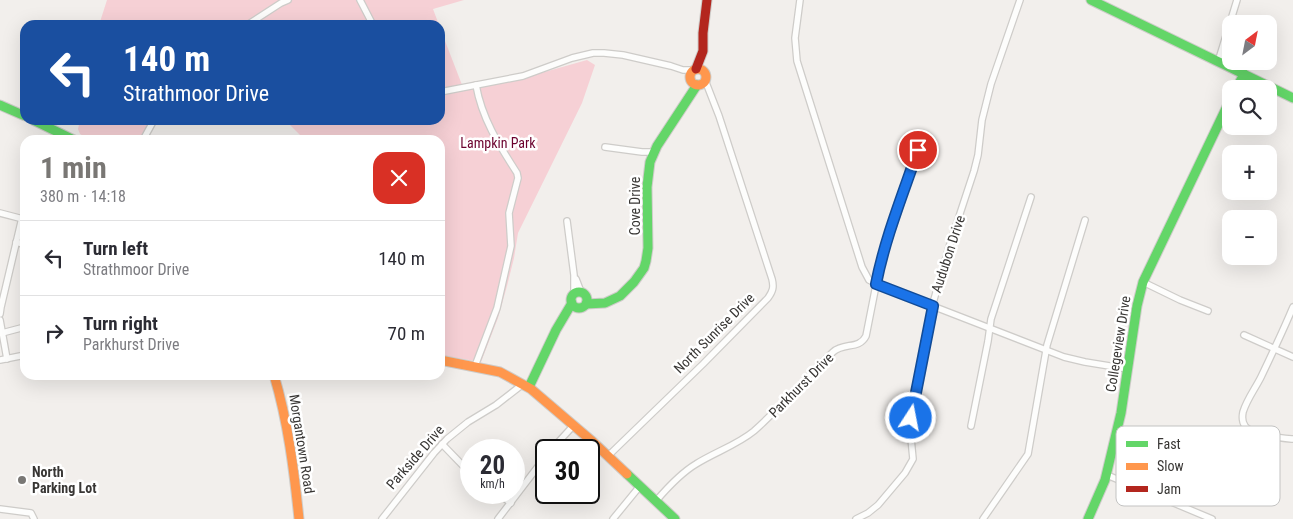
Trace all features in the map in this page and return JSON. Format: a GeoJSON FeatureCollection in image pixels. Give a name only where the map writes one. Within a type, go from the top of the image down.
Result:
{"type":"FeatureCollection","features":[{"type":"Feature","properties":{"kind":"street"},"geometry":{"type":"LineString","coordinates":[[255,20],[288,0]]}},
{"type":"Feature","properties":{"kind":"street"},"geometry":{"type":"LineString","coordinates":[[360,0],[370,20]]}},
{"type":"Feature","properties":{"kind":"street"},"geometry":{"type":"LineString","coordinates":[[695,76],[702,56],[707,0]]}},
{"type":"Feature","properties":{"kind":"street"},"geometry":{"type":"LineString","coordinates":[[800,0],[795,38],[797,61],[862,267],[868,279],[876,284],[1046,350],[1072,359],[1128,369]]}},
{"type":"Feature","properties":{"kind":"street","name":"Audubon Drive"},"geometry":{"type":"LineString","coordinates":[[856,519],[873,509],[896,484],[911,463],[913,452],[910,428],[933,306],[974,171],[982,120],[991,84],[1020,0]]}},
{"type":"Feature","properties":{"kind":"street"},"geometry":{"type":"LineString","coordinates":[[1090,0],[1293,98]]}},
{"type":"Feature","properties":{"kind":"street"},"geometry":{"type":"LineString","coordinates":[[1218,62],[1236,0]]}},
{"type":"Feature","properties":{"kind":"street","name":"North Sunrise Drive"},"geometry":{"type":"LineString","coordinates":[[445,91],[523,76],[572,58],[590,53],[604,53],[678,67],[695,76],[711,95],[772,279],[773,291],[730,337],[608,456]]}},
{"type":"Feature","properties":{"kind":"street"},"geometry":{"type":"LineString","coordinates":[[1241,80],[1244,74]]}},
{"type":"Feature","properties":{"kind":"street","name":"Cove Drive"},"geometry":{"type":"LineString","coordinates":[[579,299],[600,303],[610,302],[620,297],[638,278],[645,266],[648,246],[648,175],[651,160],[690,94],[695,76]]}},
{"type":"Feature","properties":{"kind":"street"},"geometry":{"type":"LineString","coordinates":[[475,366],[497,308],[511,246],[509,213],[518,178],[517,173],[495,138],[479,101],[476,85]]}},
{"type":"Feature","properties":{"kind":"street"},"geometry":{"type":"LineString","coordinates":[[0,105],[20,114]]}},
{"type":"Feature","properties":{"kind":"street","name":"Collegeview Drive"},"geometry":{"type":"LineString","coordinates":[[1118,426],[1123,406],[1137,306],[1143,282],[1222,117]]}},
{"type":"Feature","properties":{"kind":"street"},"geometry":{"type":"LineString","coordinates":[[43,125],[64,135]]}},
{"type":"Feature","properties":{"kind":"street"},"geometry":{"type":"LineString","coordinates":[[605,147],[654,152]]}},
{"type":"Feature","properties":{"kind":"street","name":"Parkhurst Drive"},"geometry":{"type":"LineString","coordinates":[[656,501],[691,468],[744,439],[754,431],[838,348],[862,342],[866,336],[879,270],[888,239],[918,150]]}},
{"type":"Feature","properties":{"kind":"street"},"geometry":{"type":"LineString","coordinates":[[972,426],[994,309],[1030,197]]}},
{"type":"Feature","properties":{"kind":"street"},"geometry":{"type":"LineString","coordinates":[[0,213],[20,218]]}},
{"type":"Feature","properties":{"kind":"street"},"geometry":{"type":"LineString","coordinates":[[983,519],[1028,454],[1046,350],[1085,220]]}},
{"type":"Feature","properties":{"kind":"street"},"geometry":{"type":"LineString","coordinates":[[567,221],[579,299]]}},
{"type":"Feature","properties":{"kind":"street"},"geometry":{"type":"LineString","coordinates":[[0,314],[20,229]]}},
{"type":"Feature","properties":{"kind":"street"},"geometry":{"type":"LineString","coordinates":[[16,242],[20,243]]}},
{"type":"Feature","properties":{"kind":"street"},"geometry":{"type":"LineString","coordinates":[[1143,282],[1208,311]]}},
{"type":"Feature","properties":{"kind":"street","name":"Parkside Drive"},"geometry":{"type":"LineString","coordinates":[[382,519],[442,444],[461,428],[526,385],[564,317],[579,299]]}},
{"type":"Feature","properties":{"kind":"street"},"geometry":{"type":"LineString","coordinates":[[1246,426],[1242,416],[1245,408],[1293,307]]}},
{"type":"Feature","properties":{"kind":"street"},"geometry":{"type":"LineString","coordinates":[[0,320],[7,359]]}},
{"type":"Feature","properties":{"kind":"street"},"geometry":{"type":"LineString","coordinates":[[2,333],[20,328]]}},
{"type":"Feature","properties":{"kind":"street"},"geometry":{"type":"LineString","coordinates":[[1244,335],[1293,357]]}},
{"type":"Feature","properties":{"kind":"street"},"geometry":{"type":"LineString","coordinates":[[0,360],[20,356]]}},
{"type":"Feature","properties":{"kind":"street"},"geometry":{"type":"LineString","coordinates":[[445,361],[500,372],[526,385],[574,425],[675,519]]}},
{"type":"Feature","properties":{"kind":"street","name":"Morgantown Road"},"geometry":{"type":"LineString","coordinates":[[276,380],[283,404],[289,435],[299,519]]}},
{"type":"Feature","properties":{"kind":"street"},"geometry":{"type":"LineString","coordinates":[[561,439],[574,425]]}},
{"type":"Feature","properties":{"kind":"street","name":"Collegeview Drive"},"geometry":{"type":"LineString","coordinates":[[1088,519],[1107,475],[1116,436]]}},
{"type":"Feature","properties":{"kind":"street"},"geometry":{"type":"LineString","coordinates":[[1280,437],[1293,439]]}},
{"type":"Feature","properties":{"kind":"street"},"geometry":{"type":"LineString","coordinates":[[442,444],[460,463]]}},
{"type":"Feature","properties":{"kind":"street"},"geometry":{"type":"LineString","coordinates":[[525,484],[535,471]]}},
{"type":"Feature","properties":{"kind":"street"},"geometry":{"type":"LineString","coordinates":[[1107,475],[1116,479]]}},
{"type":"Feature","properties":{"kind":"street"},"geometry":{"type":"LineString","coordinates":[[613,519],[640,486]]}},
{"type":"Feature","properties":{"kind":"street"},"geometry":{"type":"LineString","coordinates":[[498,519],[510,504]]}},
{"type":"Feature","properties":{"kind":"street"},"geometry":{"type":"LineString","coordinates":[[1181,506],[1212,519]]}},
{"type":"Feature","properties":{"kind":"street"},"geometry":{"type":"LineString","coordinates":[[0,509],[31,513],[34,519]]}},
{"type":"Feature","properties":{"kind":"green space"},"geometry":{"type":"Polygon","coordinates":[[[107,0],[464,0],[433,9],[437,20],[101,20],[107,0]]]}},
{"type":"Feature","properties":{"kind":"green space","name":"Lampkin Park"},"geometry":{"type":"Polygon","coordinates":[[[445,41],[464,90],[509,82],[587,60],[595,65],[582,103],[518,233],[514,258],[498,318],[481,362],[445,356],[445,135],[300,135],[290,125],[445,125],[445,41]]]}},
{"type":"Feature","properties":{"kind":"green space"},"geometry":{"type":"Polygon","coordinates":[[[79,125],[154,125],[148,135],[82,135],[78,129],[79,125]]]}},
{"type":"Feature","properties":{"kind":"traffic: fast"},"geometry":{"type":"LineString","coordinates":[[1091,0],[1293,98]]}},
{"type":"Feature","properties":{"kind":"traffic: fast"},"geometry":{"type":"LineString","coordinates":[[1241,80],[1244,74]]}},
{"type":"Feature","properties":{"kind":"traffic: fast"},"geometry":{"type":"LineString","coordinates":[[586,304],[605,303],[620,296],[634,282],[644,268],[648,248],[647,187],[650,162],[657,146],[697,85]]}},
{"type":"Feature","properties":{"kind":"traffic: fast"},"geometry":{"type":"LineString","coordinates":[[0,105],[20,114]]}},
{"type":"Feature","properties":{"kind":"traffic: fast"},"geometry":{"type":"LineString","coordinates":[[1118,426],[1137,306],[1143,282],[1222,117]]}},
{"type":"Feature","properties":{"kind":"traffic: fast"},"geometry":{"type":"LineString","coordinates":[[43,125],[64,135]]}},
{"type":"Feature","properties":{"kind":"traffic: fast"},"geometry":{"type":"LineString","coordinates":[[579,292],[585,294],[587,300],[585,306],[579,308],[573,306],[571,300],[573,294],[579,292]]}},
{"type":"Feature","properties":{"kind":"traffic: fast"},"geometry":{"type":"LineString","coordinates":[[529,387],[556,330],[572,303]]}},
{"type":"Feature","properties":{"kind":"traffic: fast"},"geometry":{"type":"LineString","coordinates":[[1088,519],[1105,480],[1116,434]]}},
{"type":"Feature","properties":{"kind":"traffic: fast"},"geometry":{"type":"LineString","coordinates":[[627,474],[675,519]]}},
{"type":"Feature","properties":{"kind":"traffic: slow"},"geometry":{"type":"LineString","coordinates":[[698,69],[704,71],[706,77],[704,83],[698,85],[692,83],[690,77],[692,71],[698,69]]}},
{"type":"Feature","properties":{"kind":"traffic: slow"},"geometry":{"type":"LineString","coordinates":[[445,361],[500,372],[531,389],[627,474]]}},
{"type":"Feature","properties":{"kind":"traffic: slow"},"geometry":{"type":"LineString","coordinates":[[275,380],[290,446],[299,519]]}},
{"type":"Feature","properties":{"kind":"traffic: jam"},"geometry":{"type":"LineString","coordinates":[[696,69],[703,51],[707,0]]}},
{"type":"Feature","properties":{"kind":"place","name":"North Parking Lot"},"geometry":{"type":"Point","coordinates":[22,480]}},
{"type":"Feature","properties":{"kind":"route"},"geometry":{"type":"LineString","coordinates":[[911,418],[933,306],[876,284],[891,231],[918,150]]}}]}
